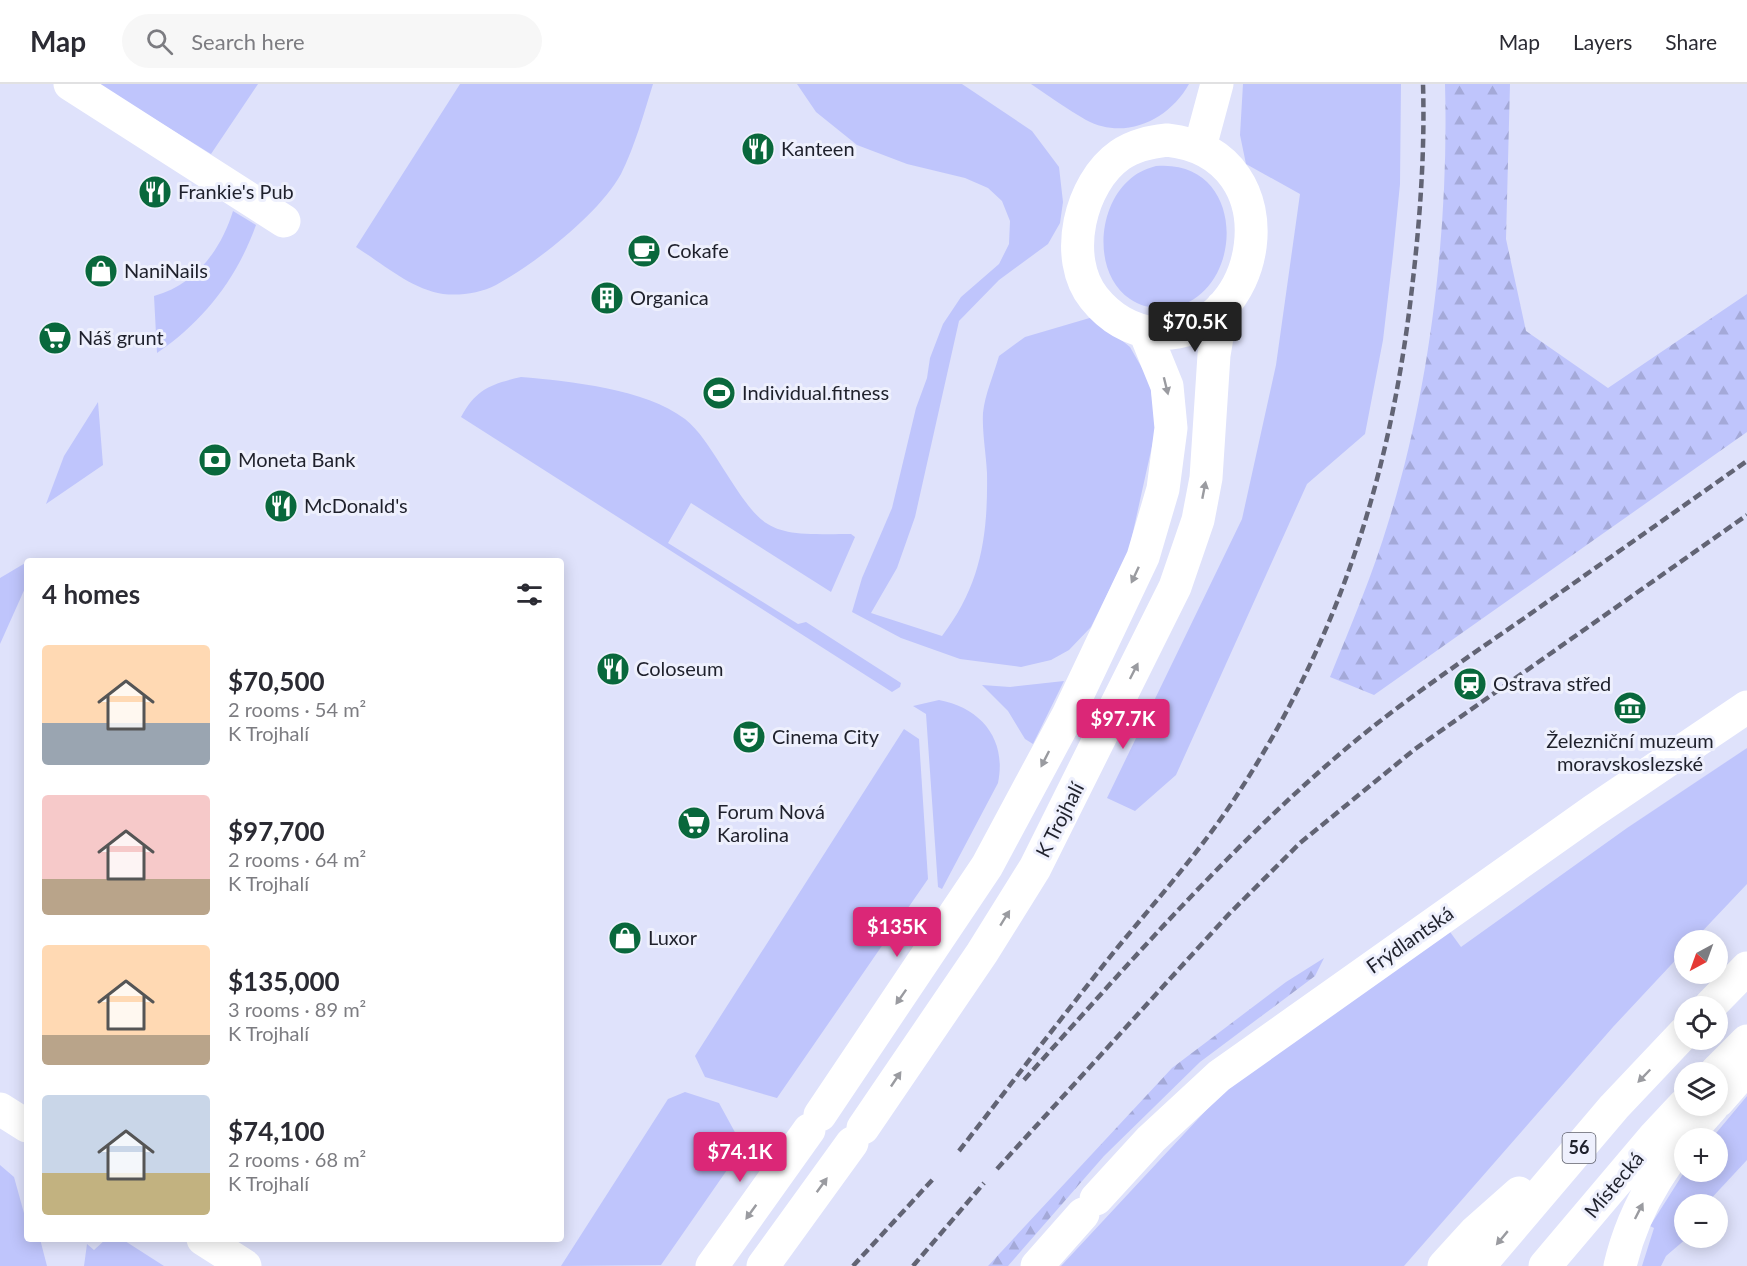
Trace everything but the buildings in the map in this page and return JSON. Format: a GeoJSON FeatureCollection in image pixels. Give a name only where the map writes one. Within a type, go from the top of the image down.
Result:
{"type":"FeatureCollection","features":[{"type":"Feature","properties":{"kind":"main road"},"geometry":{"type":"LineString","coordinates":[[70,84],[284,221]]}},
{"type":"Feature","properties":{"kind":"main road"},"geometry":{"type":"LineString","coordinates":[[1200,147],[1217,84]]}},
{"type":"Feature","properties":{"kind":"main road"},"geometry":{"type":"LineString","coordinates":[[1167,140],[1200,147],[1215,155],[1233,173],[1245,194],[1250,209],[1252,233],[1249,256],[1242,277],[1222,307],[1196,326],[1171,332],[1145,332],[1115,319],[1092,295],[1084,280],[1078,241],[1087,198],[1108,165],[1135,146],[1167,140]]}},
{"type":"Feature","properties":{"kind":"main road","name":"K Trojhalí"},"geometry":{"type":"LineString","coordinates":[[763,1266],[857,1135],[982,953],[1035,868],[1175,587],[1198,520],[1206,478],[1214,355],[1222,307]]}},
{"type":"Feature","properties":{"kind":"main road","name":"K Trojhalí"},"geometry":{"type":"LineString","coordinates":[[712,1266],[814,1122],[987,866],[1068,715],[1143,557],[1163,489],[1171,428],[1167,386],[1145,332]]}},
{"type":"Feature","properties":{"kind":"main road","name":"Frýdlantská"},"geometry":{"type":"LineString","coordinates":[[1037,1266],[1151,1139],[1219,1076],[1593,811],[1747,707]]}},
{"type":"Feature","properties":{"kind":"main road"},"geometry":{"type":"LineString","coordinates":[[1720,996],[1747,968]]}},
{"type":"Feature","properties":{"kind":"main road"},"geometry":{"type":"LineString","coordinates":[[1726,1062],[1747,1041]]}},
{"type":"Feature","properties":{"kind":"main road","name":"56"},"geometry":{"type":"LineString","coordinates":[[1479,1266],[1614,1107],[1674,1044]]}},
{"type":"Feature","properties":{"kind":"main road"},"geometry":{"type":"LineString","coordinates":[[1728,1090],[1747,1068]]}},
{"type":"Feature","properties":{"kind":"main road","name":"56"},"geometry":{"type":"LineString","coordinates":[[1444,1266],[1475,1232],[1614,1107]]}},
{"type":"Feature","properties":{"kind":"main road"},"geometry":{"type":"LineString","coordinates":[[0,1109],[24,1124]]}},
{"type":"Feature","properties":{"kind":"main road","name":"Místecká"},"geometry":{"type":"LineString","coordinates":[[1545,1266],[1674,1116]]}},
{"type":"Feature","properties":{"kind":"main road"},"geometry":{"type":"LineString","coordinates":[[1620,1266],[1628,1233],[1653,1184],[1684,1139],[1704,1116]]}},
{"type":"Feature","properties":{"kind":"main road"},"geometry":{"type":"LineString","coordinates":[[208,1242],[245,1266]]}},
{"type":"Feature","properties":{"kind":"green space"},"geometry":{"type":"Polygon","coordinates":[[[98,84],[258,84],[211,154],[98,84]]]}},
{"type":"Feature","properties":{"kind":"green space"},"geometry":{"type":"Polygon","coordinates":[[[460,84],[653,84],[639,129],[621,174],[598,205],[547,251],[512,276],[484,290],[450,295],[420,287],[356,247],[460,84]]]}},
{"type":"Feature","properties":{"kind":"green space"},"geometry":{"type":"Polygon","coordinates":[[[797,84],[962,84],[1032,131],[1059,167],[1063,202],[1060,223],[1048,244],[999,280],[959,321],[915,517],[897,568],[871,613],[942,636],[966,598],[980,559],[987,496],[983,413],[999,356],[1025,337],[1093,317],[1130,347],[1150,382],[1156,428],[1129,550],[1091,627],[1069,650],[1051,660],[1021,667],[960,659],[901,638],[852,612],[862,578],[892,508],[916,408],[927,378],[930,358],[943,324],[961,297],[999,264],[1009,244],[1010,221],[1002,201],[988,188],[965,178],[907,164],[857,145],[816,112],[797,84]]]}},
{"type":"Feature","properties":{"kind":"green space"},"geometry":{"type":"Polygon","coordinates":[[[1031,84],[1189,84],[1170,108],[1158,117],[1130,127],[1116,128],[1101,126],[1086,120],[1031,84]]]}},
{"type":"Feature","properties":{"kind":"green space"},"geometry":{"type":"Polygon","coordinates":[[[1243,84],[1401,84],[1400,184],[1383,340],[1365,434],[1307,484],[1176,775],[1135,811],[1107,798],[1242,519],[1276,365],[1300,194],[1246,164],[1240,135],[1243,84]]]}},
{"type":"Feature","properties":{"kind":"green space"},"geometry":{"type":"Polygon","coordinates":[[[1445,84],[1510,84],[1506,239],[1526,331],[1608,388],[1747,294],[1747,432],[1374,695],[1330,677],[1383,540],[1404,468],[1416,415],[1426,360],[1440,248],[1444,193],[1445,84]]]}},
{"type":"Feature","properties":{"kind":"green space"},"geometry":{"type":"Polygon","coordinates":[[[1156,166],[1187,169],[1209,183],[1222,205],[1227,230],[1224,257],[1213,280],[1194,299],[1169,308],[1149,307],[1130,299],[1118,288],[1105,258],[1105,224],[1118,193],[1134,176],[1156,166]]]}},
{"type":"Feature","properties":{"kind":"green space"},"geometry":{"type":"Polygon","coordinates":[[[233,211],[256,225],[239,263],[217,297],[204,312],[190,327],[157,353],[154,296],[169,291],[194,275],[214,252],[233,211]]]}},
{"type":"Feature","properties":{"kind":"green space"},"geometry":{"type":"Polygon","coordinates":[[[521,377],[606,388],[650,400],[669,409],[695,428],[758,517],[784,531],[851,534],[855,537],[831,592],[691,503],[668,543],[798,624],[806,622],[901,683],[900,687],[892,692],[461,417],[472,400],[485,389],[521,377]]]}},
{"type":"Feature","properties":{"kind":"green space"},"geometry":{"type":"Polygon","coordinates":[[[98,402],[103,465],[46,504],[64,456],[98,402]]]}},
{"type":"Feature","properties":{"kind":"green space"},"geometry":{"type":"Polygon","coordinates":[[[24,564],[24,590],[0,644],[0,578],[24,564]]]}},
{"type":"Feature","properties":{"kind":"green space"},"geometry":{"type":"Polygon","coordinates":[[[1064,681],[1033,744],[1025,739],[1008,711],[982,685],[1010,687],[1064,681]]]}},
{"type":"Feature","properties":{"kind":"green space"},"geometry":{"type":"Polygon","coordinates":[[[939,700],[967,710],[988,728],[998,753],[1000,767],[998,783],[942,889],[938,887],[926,714],[913,706],[939,700]]]}},
{"type":"Feature","properties":{"kind":"green space"},"geometry":{"type":"Polygon","coordinates":[[[904,729],[919,739],[928,879],[777,1098],[705,1077],[695,1056],[904,729]]]}},
{"type":"Feature","properties":{"kind":"green space"},"geometry":{"type":"Polygon","coordinates":[[[1747,748],[1747,884],[1703,930],[1674,930],[1674,962],[1613,1027],[1404,1266],[1061,1266],[1238,1076],[1445,925],[1461,947],[1627,828],[1747,748]]]}},
{"type":"Feature","properties":{"kind":"green space"},"geometry":{"type":"Polygon","coordinates":[[[1324,958],[1315,976],[1200,1062],[1104,1156],[1008,1266],[988,1266],[1172,1068],[1286,982],[1324,958]]]}},
{"type":"Feature","properties":{"kind":"green space"},"geometry":{"type":"Polygon","coordinates":[[[685,1092],[719,1103],[743,1147],[661,1265],[561,1266],[668,1099],[685,1092]]]}},
{"type":"Feature","properties":{"kind":"green space"},"geometry":{"type":"Polygon","coordinates":[[[1747,1096],[1747,1160],[1728,1180],[1728,1128],[1720,1128],[1747,1096]]]}},
{"type":"Feature","properties":{"kind":"green space"},"geometry":{"type":"Polygon","coordinates":[[[0,1165],[14,1177],[24,1213],[24,1242],[41,1242],[47,1266],[0,1266],[0,1165]]]}},
{"type":"Feature","properties":{"kind":"green space"},"geometry":{"type":"Polygon","coordinates":[[[1678,1182],[1726,1182],[1715,1194],[1674,1194],[1675,1248],[1666,1256],[1661,1266],[1642,1266],[1654,1228],[1650,1226],[1678,1182]]]}},
{"type":"Feature","properties":{"kind":"green space"},"geometry":{"type":"Polygon","coordinates":[[[103,1242],[127,1242],[164,1266],[84,1266],[87,1244],[94,1250],[103,1242]]]}},
{"type":"Feature","properties":{"kind":"railway"},"geometry":{"type":"LineString","coordinates":[[959,1151],[1098,972],[1188,863],[1227,810],[1299,688],[1328,625],[1373,496],[1402,359],[1420,212],[1423,84]]}},
{"type":"Feature","properties":{"kind":"railway"},"geometry":{"type":"LineString","coordinates":[[1024,1080],[1227,859],[1314,776],[1360,737],[1440,676],[1747,461]]}},
{"type":"Feature","properties":{"kind":"railway"},"geometry":{"type":"LineString","coordinates":[[997,1169],[1229,914],[1300,843],[1415,749],[1747,515]]}},
{"type":"Feature","properties":{"kind":"railway"},"geometry":{"type":"LineString","coordinates":[[853,1266],[934,1178]]}},
{"type":"Feature","properties":{"kind":"railway"},"geometry":{"type":"LineString","coordinates":[[913,1266],[984,1183]]}},
{"type":"Feature","properties":{"kind":"place","name":"Kanteen"},"geometry":{"type":"Point","coordinates":[758,149]}},
{"type":"Feature","properties":{"kind":"place","name":"Frankie's Pub"},"geometry":{"type":"Point","coordinates":[155,192]}},
{"type":"Feature","properties":{"kind":"place","name":"Cokafe"},"geometry":{"type":"Point","coordinates":[644,251]}},
{"type":"Feature","properties":{"kind":"place","name":"NaniNails"},"geometry":{"type":"Point","coordinates":[101,271]}},
{"type":"Feature","properties":{"kind":"place","name":"Organica"},"geometry":{"type":"Point","coordinates":[607,298]}},
{"type":"Feature","properties":{"kind":"place","name":"Náš grunt"},"geometry":{"type":"Point","coordinates":[55,338]}},
{"type":"Feature","properties":{"kind":"place","name":"Individual.fitness"},"geometry":{"type":"Point","coordinates":[719,393]}},
{"type":"Feature","properties":{"kind":"place","name":"Moneta Bank"},"geometry":{"type":"Point","coordinates":[215,460]}},
{"type":"Feature","properties":{"kind":"place","name":"McDonald's"},"geometry":{"type":"Point","coordinates":[281,506]}},
{"type":"Feature","properties":{"kind":"place","name":"Coloseum"},"geometry":{"type":"Point","coordinates":[613,669]}},
{"type":"Feature","properties":{"kind":"place","name":"Ostrava střed"},"geometry":{"type":"Point","coordinates":[1470,684]}},
{"type":"Feature","properties":{"kind":"place","name":"Železniční muzeum moravskoslezské"},"geometry":{"type":"Point","coordinates":[1630,708]}},
{"type":"Feature","properties":{"kind":"place","name":"Cinema City"},"geometry":{"type":"Point","coordinates":[749,737]}},
{"type":"Feature","properties":{"kind":"place","name":"Forum Nová Karolina"},"geometry":{"type":"Point","coordinates":[694,823]}},
{"type":"Feature","properties":{"kind":"place","name":"Luxor"},"geometry":{"type":"Point","coordinates":[625,938]}}]}
